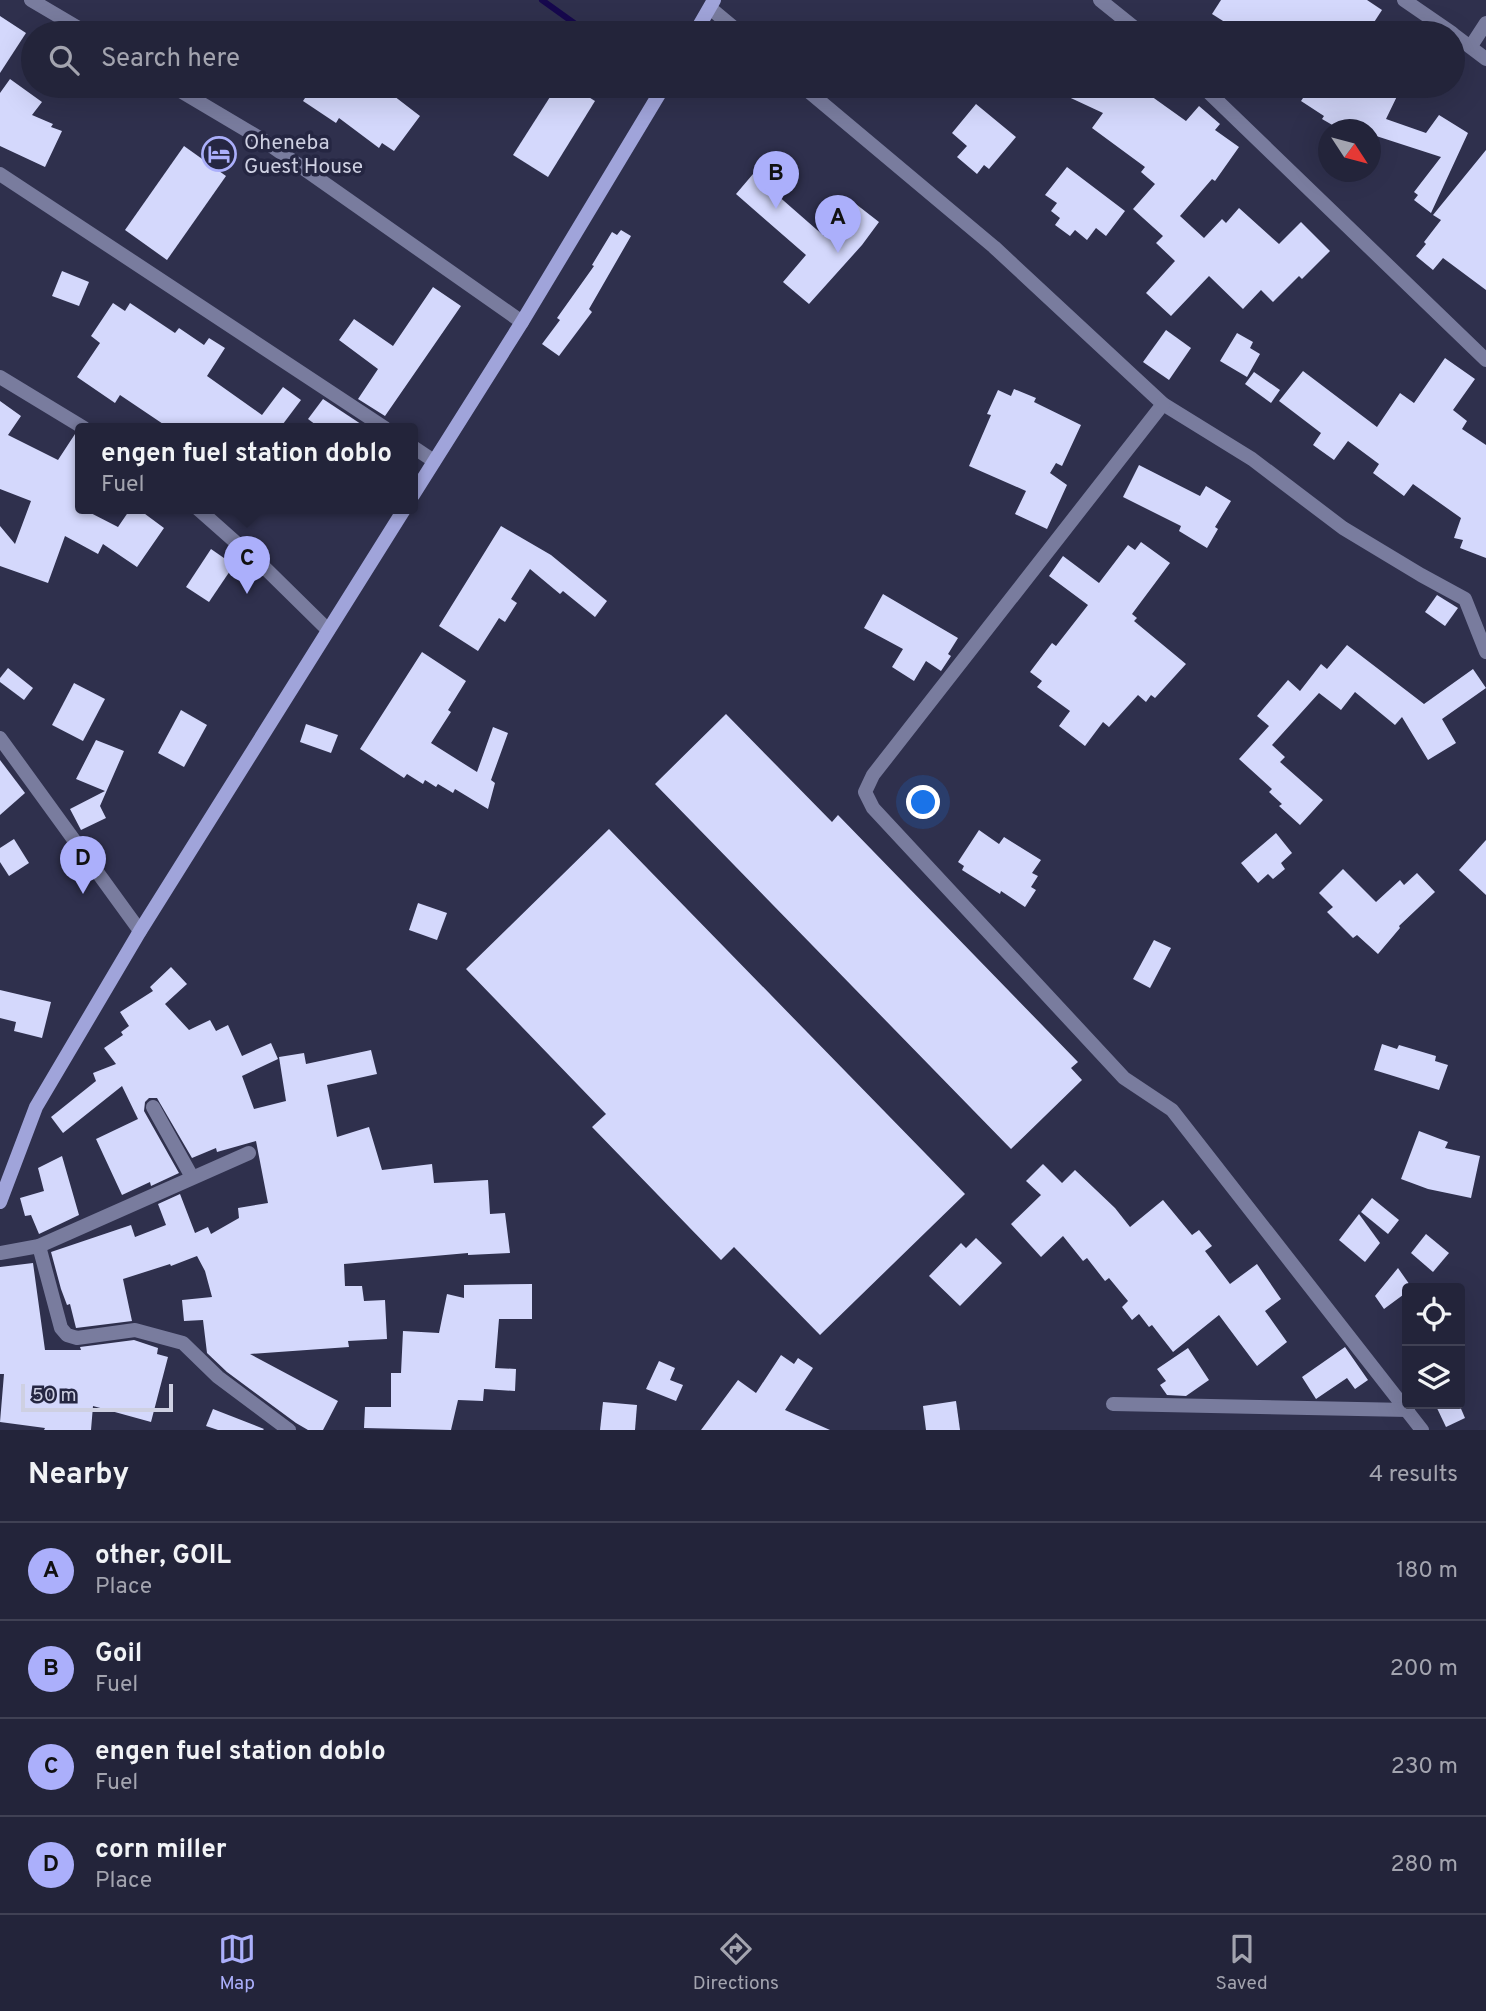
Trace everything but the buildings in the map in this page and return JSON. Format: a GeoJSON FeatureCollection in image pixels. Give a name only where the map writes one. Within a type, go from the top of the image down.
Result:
{"type":"FeatureCollection","features":[{"type":"Feature","properties":{"kind":"main road"},"geometry":{"type":"LineString","coordinates":[[702,21],[712,4]]}},
{"type":"Feature","properties":{"kind":"main road"},"geometry":{"type":"LineString","coordinates":[[418,487],[522,322],[657,98]]}},
{"type":"Feature","properties":{"kind":"main road"},"geometry":{"type":"LineString","coordinates":[[0,1202],[36,1107],[140,931],[401,514]]}},
{"type":"Feature","properties":{"kind":"street"},"geometry":{"type":"LineString","coordinates":[[31,0],[67,21]]}},
{"type":"Feature","properties":{"kind":"street"},"geometry":{"type":"LineString","coordinates":[[1100,0],[1126,21]]}},
{"type":"Feature","properties":{"kind":"street"},"geometry":{"type":"LineString","coordinates":[[1404,0],[1434,21]]}},
{"type":"Feature","properties":{"kind":"street"},"geometry":{"type":"LineString","coordinates":[[712,4],[728,21]]}},
{"type":"Feature","properties":{"kind":"street"},"geometry":{"type":"LineString","coordinates":[[1471,47],[1486,23]]}},
{"type":"Feature","properties":{"kind":"street"},"geometry":{"type":"LineString","coordinates":[[1465,43],[1486,59]]}},
{"type":"Feature","properties":{"kind":"street"},"geometry":{"type":"LineString","coordinates":[[192,98],[263,140],[522,322]]}},
{"type":"Feature","properties":{"kind":"street"},"geometry":{"type":"LineString","coordinates":[[816,98],[994,247],[1163,404],[1252,459],[1343,528],[1465,599],[1486,652]]}},
{"type":"Feature","properties":{"kind":"street"},"geometry":{"type":"LineString","coordinates":[[1214,98],[1486,360]]}},
{"type":"Feature","properties":{"kind":"street"},"geometry":{"type":"LineString","coordinates":[[0,174],[377,423]]}},
{"type":"Feature","properties":{"kind":"street"},"geometry":{"type":"LineString","coordinates":[[0,377],[76,423]]}},
{"type":"Feature","properties":{"kind":"street"},"geometry":{"type":"LineString","coordinates":[[1163,404],[873,775],[865,792],[873,808],[1124,1078],[1172,1110],[1422,1430]]}},
{"type":"Feature","properties":{"kind":"street"},"geometry":{"type":"LineString","coordinates":[[418,450],[434,461]]}},
{"type":"Feature","properties":{"kind":"street"},"geometry":{"type":"LineString","coordinates":[[204,514],[267,570],[328,630]]}},
{"type":"Feature","properties":{"kind":"street"},"geometry":{"type":"LineString","coordinates":[[0,738],[140,931]]}},
{"type":"Feature","properties":{"kind":"street"},"geometry":{"type":"LineString","coordinates":[[153,1107],[192,1177]]}},
{"type":"Feature","properties":{"kind":"street"},"geometry":{"type":"LineString","coordinates":[[0,1253],[39,1246],[249,1153]]}},
{"type":"Feature","properties":{"kind":"street"},"geometry":{"type":"LineString","coordinates":[[39,1246],[61,1328],[66,1335],[77,1338],[135,1330],[183,1343],[218,1377],[289,1430]]}},
{"type":"Feature","properties":{"kind":"street"},"geometry":{"type":"LineString","coordinates":[[1113,1404],[1408,1410]]}},
{"type":"Feature","properties":{"kind":"waterway"},"geometry":{"type":"LineString","coordinates":[[542,0],[571,21]]}},
{"type":"Feature","properties":{"kind":"place","name":"Oheneba Guest House"},"geometry":{"type":"Point","coordinates":[219,154]}},
{"type":"Feature","properties":{"kind":"place","name":"Goil"},"geometry":{"type":"Point","coordinates":[776,209]}},
{"type":"Feature","properties":{"kind":"place","name":"other, GOIL"},"geometry":{"type":"Point","coordinates":[838,253]}},
{"type":"Feature","properties":{"kind":"place","name":"engen fuel station doblo"},"geometry":{"type":"Point","coordinates":[247,594]}},
{"type":"Feature","properties":{"kind":"place","name":"corn miller"},"geometry":{"type":"Point","coordinates":[83,894]}}]}
